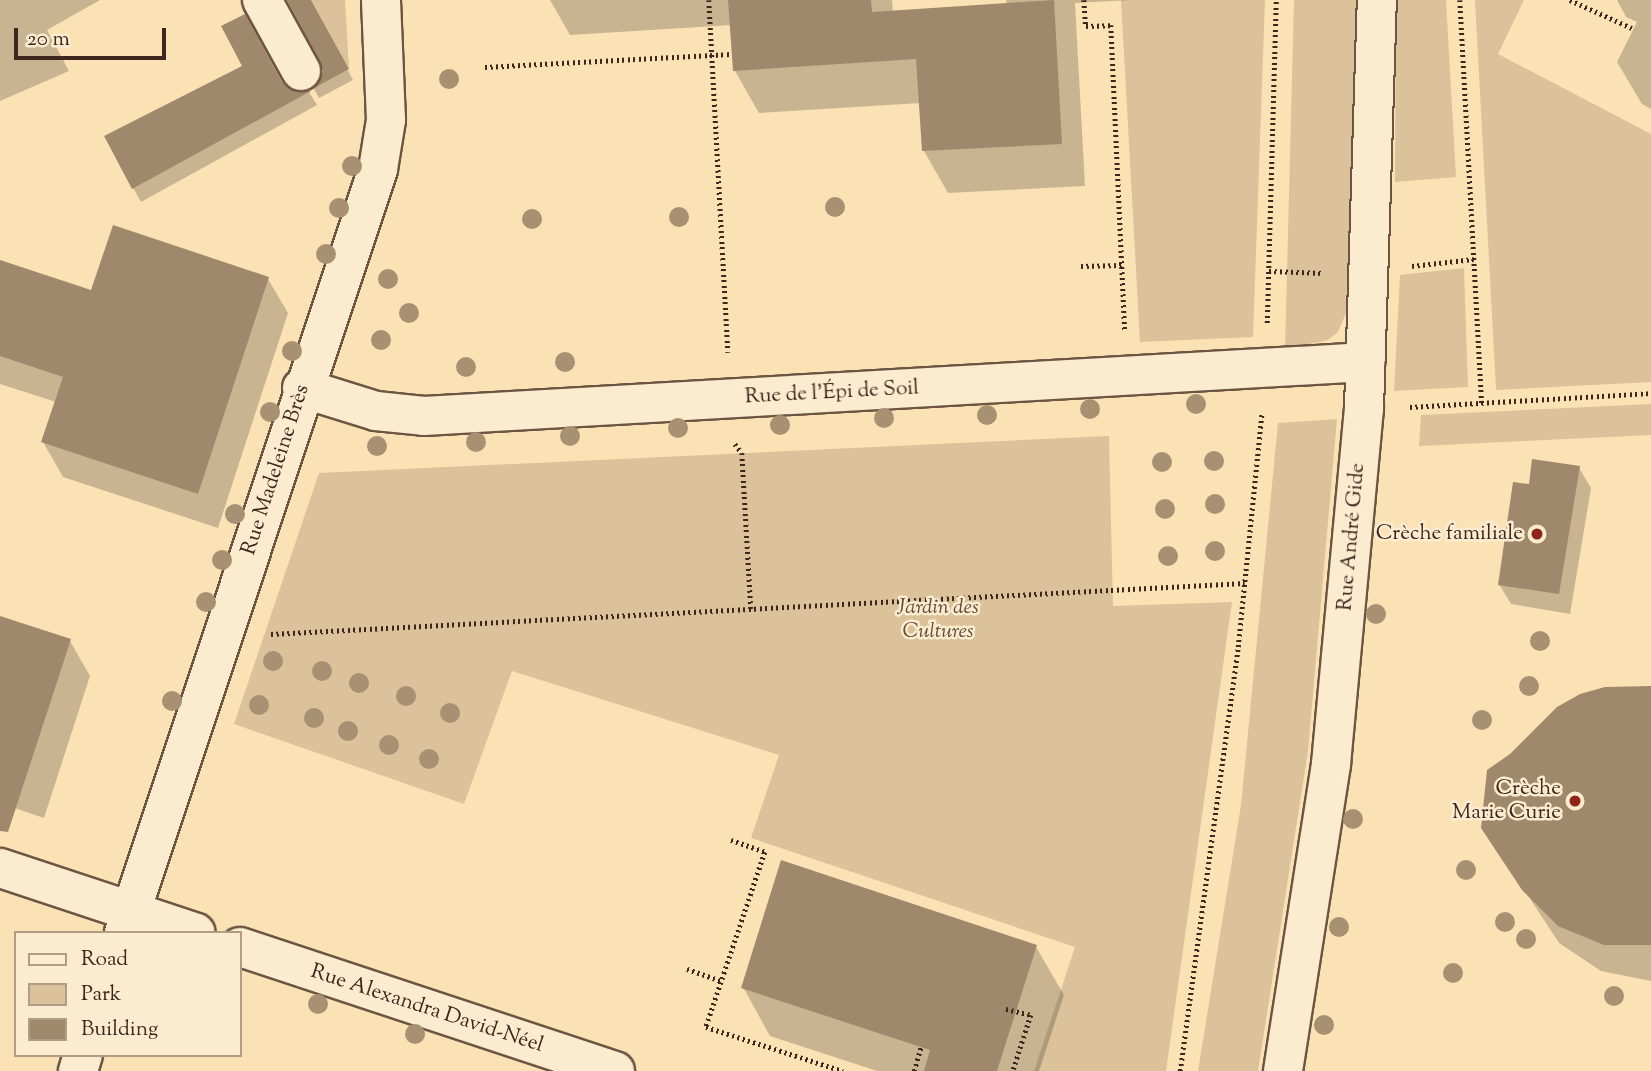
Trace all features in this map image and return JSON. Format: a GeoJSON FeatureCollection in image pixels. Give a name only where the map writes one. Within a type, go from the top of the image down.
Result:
{"type":"FeatureCollection","features":[{"type":"Feature","properties":{"kind":"street"},"geometry":{"type":"LineString","coordinates":[[262,0],[301,71]]}},
{"type":"Feature","properties":{"kind":"street","name":"Rue Madeleine Brès"},"geometry":{"type":"LineString","coordinates":[[128,922],[383,145],[386,93],[381,0]]}},
{"type":"Feature","properties":{"kind":"street","name":"Rue André Gide"},"geometry":{"type":"LineString","coordinates":[[1283,1071],[1331,764],[1364,409],[1377,0]]}},
{"type":"Feature","properties":{"kind":"street","name":"Rue de l'Épi de Soil"},"geometry":{"type":"LineString","coordinates":[[302,388],[376,411],[424,416],[1365,362]]}},
{"type":"Feature","properties":{"kind":"street"},"geometry":{"type":"LineString","coordinates":[[0,868],[128,922],[184,931]]}},
{"type":"Feature","properties":{"kind":"street","name":"Rue Alexandra David-Néel"},"geometry":{"type":"LineString","coordinates":[[242,948],[615,1071]]}},
{"type":"Feature","properties":{"kind":"path"},"geometry":{"type":"LineString","coordinates":[[709,0],[732,438],[742,453],[751,609]]}},
{"type":"Feature","properties":{"kind":"path"},"geometry":{"type":"LineString","coordinates":[[1084,0],[1086,26],[1111,25],[1127,376]]}},
{"type":"Feature","properties":{"kind":"path"},"geometry":{"type":"LineString","coordinates":[[1180,1071],[1245,583],[1266,368],[1276,0]]}},
{"type":"Feature","properties":{"kind":"path"},"geometry":{"type":"LineString","coordinates":[[1460,0],[1482,403]]}},
{"type":"Feature","properties":{"kind":"path"},"geometry":{"type":"LineString","coordinates":[[1570,0],[1632,28]]}},
{"type":"Feature","properties":{"kind":"path"},"geometry":{"type":"LineString","coordinates":[[485,67],[732,54]]}},
{"type":"Feature","properties":{"kind":"path"},"geometry":{"type":"LineString","coordinates":[[1081,266],[1122,265]]}},
{"type":"Feature","properties":{"kind":"path"},"geometry":{"type":"LineString","coordinates":[[1364,409],[1651,393]]}},
{"type":"Feature","properties":{"kind":"path"},"geometry":{"type":"LineString","coordinates":[[221,637],[1245,583]]}},
{"type":"Feature","properties":{"kind":"path"},"geometry":{"type":"LineString","coordinates":[[730,840],[765,852],[706,1027],[843,1071]]}},
{"type":"Feature","properties":{"kind":"path"},"geometry":{"type":"LineString","coordinates":[[687,969],[722,981]]}},
{"type":"Feature","properties":{"kind":"path"},"geometry":{"type":"LineString","coordinates":[[1006,1009],[1031,1015],[1013,1071]]}},
{"type":"Feature","properties":{"kind":"path"},"geometry":{"type":"LineString","coordinates":[[914,1071],[921,1047]]}},
{"type":"Feature","properties":{"kind":"green space"},"geometry":{"type":"Polygon","coordinates":[[[311,0],[345,0],[349,69],[311,0]]]}},
{"type":"Feature","properties":{"kind":"green space"},"geometry":{"type":"Polygon","coordinates":[[[1121,0],[1265,0],[1253,337],[1140,342],[1121,0]]]}},
{"type":"Feature","properties":{"kind":"green space"},"geometry":{"type":"Polygon","coordinates":[[[1294,0],[1358,0],[1346,313],[1338,332],[1328,340],[1285,349],[1294,0]]]}},
{"type":"Feature","properties":{"kind":"green space"},"geometry":{"type":"Polygon","coordinates":[[[1396,0],[1446,0],[1456,177],[1395,182],[1396,0]]]}},
{"type":"Feature","properties":{"kind":"green space"},"geometry":{"type":"Polygon","coordinates":[[[1475,0],[1524,0],[1498,54],[1651,134],[1651,382],[1496,390],[1475,0]]]}},
{"type":"Feature","properties":{"kind":"green space"},"geometry":{"type":"Polygon","coordinates":[[[1464,268],[1468,387],[1394,391],[1400,275],[1464,268]]]}},
{"type":"Feature","properties":{"kind":"green space"},"geometry":{"type":"Polygon","coordinates":[[[1651,404],[1651,435],[1419,446],[1421,415],[1651,404]]]}},
{"type":"Feature","properties":{"kind":"green space"},"geometry":{"type":"Polygon","coordinates":[[[1337,419],[1308,751],[1258,1071],[1198,1071],[1241,805],[1278,423],[1337,419]]]}},
{"type":"Feature","properties":{"kind":"green space","name":"Jardin des Cultures"},"geometry":{"type":"Polygon","coordinates":[[[1109,436],[1113,606],[1232,602],[1166,1071],[1034,1071],[1075,947],[751,838],[779,755],[512,671],[464,804],[234,724],[319,473],[1109,436]]]}},
{"type":"Feature","properties":{"kind":"building"},"geometry":{"type":"Polygon","coordinates":[[[287,0],[311,0],[349,69],[312,89],[323,72],[320,61],[287,0]]]}},
{"type":"Feature","properties":{"kind":"building"},"geometry":{"type":"Polygon","coordinates":[[[728,0],[871,0],[872,12],[1054,0],[1062,144],[922,151],[916,59],[733,71],[728,0]]]}},
{"type":"Feature","properties":{"kind":"building"},"geometry":{"type":"Polygon","coordinates":[[[245,14],[282,82],[290,90],[311,91],[132,189],[104,136],[242,66],[221,26],[245,14]]]}},
{"type":"Feature","properties":{"kind":"building"},"geometry":{"type":"Polygon","coordinates":[[[113,225],[269,277],[198,494],[41,442],[63,377],[0,356],[0,260],[91,290],[113,225]]]}},
{"type":"Feature","properties":{"kind":"building","name":"Crèche familiale"},"geometry":{"type":"Polygon","coordinates":[[[1532,459],[1580,466],[1559,594],[1498,585],[1513,482],[1529,484],[1532,459]]]}},
{"type":"Feature","properties":{"kind":"building"},"geometry":{"type":"Polygon","coordinates":[[[0,616],[71,639],[8,832],[0,831],[0,616]]]}},
{"type":"Feature","properties":{"kind":"building","name":"Crèche Marie Curie"},"geometry":{"type":"Polygon","coordinates":[[[1651,686],[1651,945],[1604,945],[1558,926],[1522,890],[1481,828],[1487,770],[1510,754],[1557,707],[1580,694],[1605,687],[1651,686]]]}},
{"type":"Feature","properties":{"kind":"building"},"geometry":{"type":"Polygon","coordinates":[[[781,860],[1037,945],[997,1071],[924,1071],[930,1050],[741,988],[781,860]]]}},
{"type":"Feature","properties":{"kind":"place","name":"Crèche familiale"},"geometry":{"type":"Point","coordinates":[1537,534]}},
{"type":"Feature","properties":{"kind":"place","name":"Crèche Marie Curie"},"geometry":{"type":"Point","coordinates":[1575,801]}}]}
